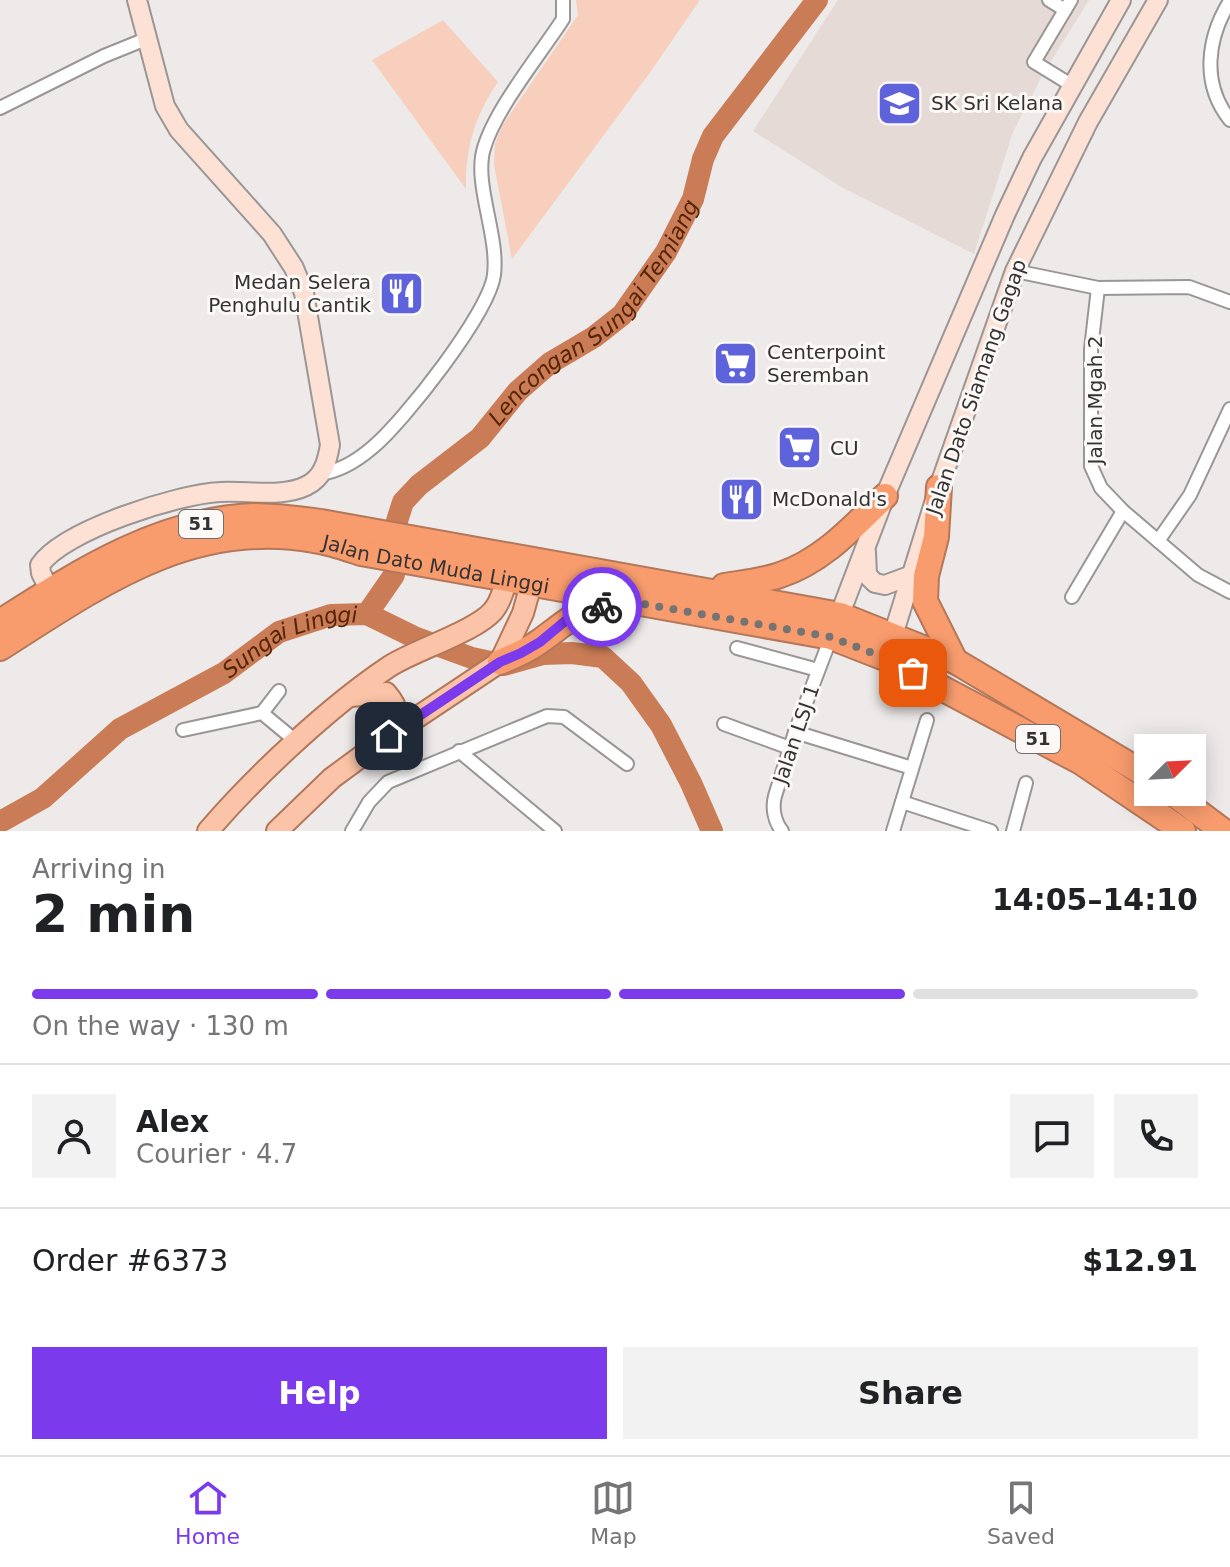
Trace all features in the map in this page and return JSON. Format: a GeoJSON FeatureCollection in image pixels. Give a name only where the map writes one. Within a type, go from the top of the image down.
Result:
{"type":"FeatureCollection","features":[{"type":"Feature","properties":{"kind":"highway"},"geometry":{"type":"LineString","coordinates":[[939,487],[936,537],[926,576],[925,601],[955,661]]}},
{"type":"Feature","properties":{"kind":"highway"},"geometry":{"type":"LineString","coordinates":[[702,589],[781,575],[812,560],[839,540],[885,496]]}},
{"type":"Feature","properties":{"kind":"highway","name":"Jalan Dato Muda Linggi"},"geometry":{"type":"LineString","coordinates":[[0,648],[55,600],[125,549],[158,536],[223,519],[287,518],[363,542],[534,573],[644,604],[835,626]]}},
{"type":"Feature","properties":{"kind":"highway","name":"Jalan Dato Muda Linggi"},"geometry":{"type":"LineString","coordinates":[[534,573],[702,589],[835,626],[890,646],[955,661],[1134,768]]}},
{"type":"Feature","properties":{"kind":"highway","name":"Jalan Dato Muda Linggi"},"geometry":{"type":"LineString","coordinates":[[0,622],[55,600]]}},
{"type":"Feature","properties":{"kind":"highway"},"geometry":{"type":"LineString","coordinates":[[500,662],[540,642],[570,617],[607,605],[644,604]]}},
{"type":"Feature","properties":{"kind":"highway","name":"Jalan Dato Muda Linggi"},"geometry":{"type":"LineString","coordinates":[[890,646],[1081,762],[1183,831]]}},
{"type":"Feature","properties":{"kind":"highway"},"geometry":{"type":"LineString","coordinates":[[1190,806],[1223,831]]}},
{"type":"Feature","properties":{"kind":"main road"},"geometry":{"type":"LineString","coordinates":[[55,600],[40,565],[51,552],[144,508],[195,494],[283,492],[305,487],[320,474],[330,445],[304,293],[294,268],[272,234],[179,130],[165,106],[137,0]]}},
{"type":"Feature","properties":{"kind":"main road","name":"Jalan Dato Siamang Gagap"},"geometry":{"type":"LineString","coordinates":[[835,626],[885,496],[999,227],[1032,158],[1121,0]]}},
{"type":"Feature","properties":{"kind":"main road","name":"Jalan Dato Siamang Gagap"},"geometry":{"type":"LineString","coordinates":[[890,646],[939,487],[1015,271],[1081,134],[1158,0]]}},
{"type":"Feature","properties":{"kind":"main road"},"geometry":{"type":"LineString","coordinates":[[866,546],[867,575],[875,583],[885,585],[912,575]]}},
{"type":"Feature","properties":{"kind":"main road"},"geometry":{"type":"LineString","coordinates":[[208,831],[297,742],[351,696],[393,664],[480,623],[494,611],[508,568]]}},
{"type":"Feature","properties":{"kind":"main road"},"geometry":{"type":"LineString","coordinates":[[277,831],[332,778],[500,662],[523,613],[534,573]]}},
{"type":"Feature","properties":{"kind":"main road"},"geometry":{"type":"LineString","coordinates":[[351,696],[386,693],[398,711],[398,719],[389,736]]}},
{"type":"Feature","properties":{"kind":"street"},"geometry":{"type":"LineString","coordinates":[[320,474],[339,471],[358,459],[397,425],[486,302],[494,276],[495,245],[483,176],[483,152],[495,120],[563,19],[563,0]]}},
{"type":"Feature","properties":{"kind":"street"},"geometry":{"type":"LineString","coordinates":[[1049,0],[1068,5],[1034,62],[1073,86]]}},
{"type":"Feature","properties":{"kind":"street"},"geometry":{"type":"LineString","coordinates":[[1230,1],[1215,29],[1210,54],[1211,82],[1219,107],[1230,120]]}},
{"type":"Feature","properties":{"kind":"street"},"geometry":{"type":"LineString","coordinates":[[0,108],[104,56],[146,39]]}},
{"type":"Feature","properties":{"kind":"street"},"geometry":{"type":"LineString","coordinates":[[1015,271],[1098,288],[1189,287],[1230,302]]}},
{"type":"Feature","properties":{"kind":"street","name":"Jalan Mgah 2"},"geometry":{"type":"LineString","coordinates":[[1098,288],[1091,349],[1091,466],[1101,488],[1123,511],[1198,575],[1230,592]]}},
{"type":"Feature","properties":{"kind":"street"},"geometry":{"type":"LineString","coordinates":[[1158,541],[1190,495],[1230,409]]}},
{"type":"Feature","properties":{"kind":"street"},"geometry":{"type":"LineString","coordinates":[[1072,597],[1123,511]]}},
{"type":"Feature","properties":{"kind":"street","name":"Jalan LSJ 1"},"geometry":{"type":"LineString","coordinates":[[782,831],[773,805],[795,732],[835,626]]}},
{"type":"Feature","properties":{"kind":"street"},"geometry":{"type":"LineString","coordinates":[[737,648],[818,670]]}},
{"type":"Feature","properties":{"kind":"street"},"geometry":{"type":"LineString","coordinates":[[183,730],[262,713],[279,691]]}},
{"type":"Feature","properties":{"kind":"street"},"geometry":{"type":"LineString","coordinates":[[262,713],[297,742]]}},
{"type":"Feature","properties":{"kind":"street"},"geometry":{"type":"LineString","coordinates":[[352,831],[369,802],[388,782],[547,716],[564,717],[627,764]]}},
{"type":"Feature","properties":{"kind":"street"},"geometry":{"type":"LineString","coordinates":[[893,831],[927,720]]}},
{"type":"Feature","properties":{"kind":"street"},"geometry":{"type":"LineString","coordinates":[[724,724],[790,748]]}},
{"type":"Feature","properties":{"kind":"street"},"geometry":{"type":"LineString","coordinates":[[795,732],[912,768]]}},
{"type":"Feature","properties":{"kind":"street"},"geometry":{"type":"LineString","coordinates":[[459,751],[555,831]]}},
{"type":"Feature","properties":{"kind":"street"},"geometry":{"type":"LineString","coordinates":[[1013,831],[1026,783]]}},
{"type":"Feature","properties":{"kind":"street"},"geometry":{"type":"LineString","coordinates":[[902,802],[991,831]]}},
{"type":"Feature","properties":{"kind":"shaded area"},"geometry":{"type":"Polygon","coordinates":[[[576,0],[700,0],[512,259],[494,165],[495,144],[502,126],[578,15],[576,0]]]}},
{"type":"Feature","properties":{"kind":"shaded area","name":"SK Sri Kelana"},"geometry":{"type":"Polygon","coordinates":[[[838,0],[1089,0],[1043,74],[1013,132],[974,254],[843,188],[753,131],[838,0]]]}},
{"type":"Feature","properties":{"kind":"shaded area"},"geometry":{"type":"Polygon","coordinates":[[[443,20],[498,82],[483,107],[473,133],[467,160],[466,189],[372,60],[443,20]]]}},
{"type":"Feature","properties":{"kind":"waterway","name":"Lencongan Sungai Temiang"},"geometry":{"type":"LineString","coordinates":[[367,614],[394,575],[397,521],[403,502],[419,485],[480,438],[518,391],[550,363],[594,337],[622,315],[666,252],[693,199],[703,159],[713,136],[817,0]]}},
{"type":"Feature","properties":{"kind":"waterway","name":"Sungai Linggi"},"geometry":{"type":"LineString","coordinates":[[0,822],[43,798],[120,729],[224,673],[279,632],[331,615],[367,614],[414,637],[472,658],[504,665],[543,654],[572,653],[603,657],[631,683],[661,725],[712,831]]}},
{"type":"Feature","properties":{"kind":"way so far"},"geometry":{"type":"LineString","coordinates":[[602,607],[644,604],[831,637],[885,658],[913,673]]}},
{"type":"Feature","properties":{"kind":"place","name":"SK Sri Kelana"},"geometry":{"type":"Point","coordinates":[900,103]}},
{"type":"Feature","properties":{"kind":"place","name":"Medan Selera Penghulu Cantik"},"geometry":{"type":"Point","coordinates":[402,294]}},
{"type":"Feature","properties":{"kind":"place","name":"Centerpoint Seremban"},"geometry":{"type":"Point","coordinates":[736,364]}},
{"type":"Feature","properties":{"kind":"place","name":"CU"},"geometry":{"type":"Point","coordinates":[799,448]}},
{"type":"Feature","properties":{"kind":"place","name":"McDonald's"},"geometry":{"type":"Point","coordinates":[741,499]}},
{"type":"Feature","properties":{"kind":"route"},"geometry":{"type":"LineString","coordinates":[[389,736],[500,662],[540,642],[570,617],[602,607]]}}]}
